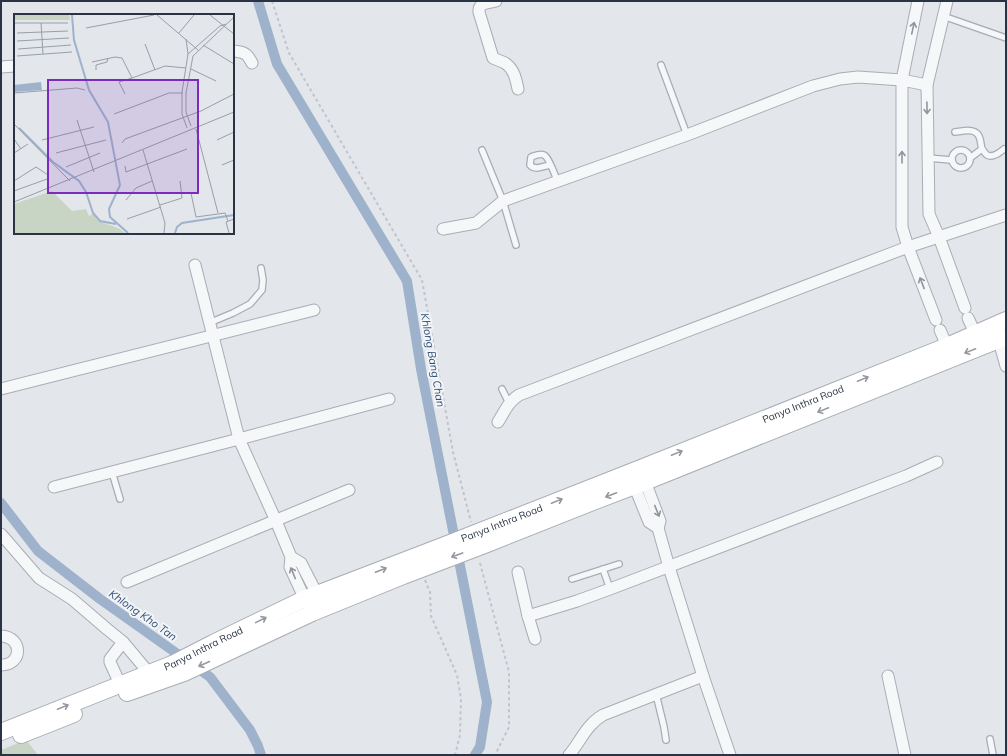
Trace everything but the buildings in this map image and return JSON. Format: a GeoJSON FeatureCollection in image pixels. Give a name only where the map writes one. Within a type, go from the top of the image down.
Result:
{"type":"FeatureCollection","features":[{"type":"Feature","properties":{"kind":"main road","name":"Panya Inthra Road"},"geometry":{"type":"LineString","coordinates":[[637,477],[947,346],[969,320],[1001,331]]}},
{"type":"Feature","properties":{"kind":"main road","name":"Panya Inthra Road"},"geometry":{"type":"LineString","coordinates":[[1,732],[43,721],[128,693],[314,603],[425,562],[480,532],[637,477],[1001,331]]}},
{"type":"Feature","properties":{"kind":"main road","name":"Panya Inthra Road"},"geometry":{"type":"LineString","coordinates":[[1,743],[120,684],[149,673],[178,668]]}},
{"type":"Feature","properties":{"kind":"street"},"geometry":{"type":"LineString","coordinates":[[496,1],[481,5],[479,7],[479,12],[493,58],[504,62],[510,67],[516,76],[518,89]]}},
{"type":"Feature","properties":{"kind":"street"},"geometry":{"type":"LineString","coordinates":[[918,1],[902,80],[902,227],[908,247],[947,346]]}},
{"type":"Feature","properties":{"kind":"street"},"geometry":{"type":"LineString","coordinates":[[947,1],[927,85],[929,214],[939,237],[969,320]]}},
{"type":"Feature","properties":{"kind":"street"},"geometry":{"type":"LineString","coordinates":[[234,51],[243,52],[252,63]]}},
{"type":"Feature","properties":{"kind":"street"},"geometry":{"type":"LineString","coordinates":[[1,67],[14,66]]}},
{"type":"Feature","properties":{"kind":"street"},"geometry":{"type":"LineString","coordinates":[[443,229],[476,223],[503,201],[687,135],[813,86],[840,79],[858,77],[902,80],[927,85]]}},
{"type":"Feature","properties":{"kind":"street"},"geometry":{"type":"LineString","coordinates":[[498,422],[512,399],[519,395],[908,247],[1006,215]]}},
{"type":"Feature","properties":{"kind":"street"},"geometry":{"type":"LineString","coordinates":[[194,265],[239,439],[291,557],[290,567],[314,603]]}},
{"type":"Feature","properties":{"kind":"street"},"geometry":{"type":"LineString","coordinates":[[1,389],[314,310]]}},
{"type":"Feature","properties":{"kind":"street"},"geometry":{"type":"LineString","coordinates":[[1001,331],[1006,366]]}},
{"type":"Feature","properties":{"kind":"street"},"geometry":{"type":"LineString","coordinates":[[54,486],[389,399]]}},
{"type":"Feature","properties":{"kind":"street"},"geometry":{"type":"LineString","coordinates":[[528,616],[610,589],[669,567],[906,476],[937,462]]}},
{"type":"Feature","properties":{"kind":"street"},"geometry":{"type":"LineString","coordinates":[[637,477],[660,521],[658,528],[669,567],[703,676],[730,755]]}},
{"type":"Feature","properties":{"kind":"street"},"geometry":{"type":"LineString","coordinates":[[127,582],[350,490]]}},
{"type":"Feature","properties":{"kind":"street"},"geometry":{"type":"LineString","coordinates":[[1,534],[39,578],[72,599],[123,642],[149,673]]}},
{"type":"Feature","properties":{"kind":"street"},"geometry":{"type":"LineString","coordinates":[[518,572],[534,639]]}},
{"type":"Feature","properties":{"kind":"street"},"geometry":{"type":"LineString","coordinates":[[1,636],[11,638],[15,642],[18,651],[15,660],[6,665],[1,665]]}},
{"type":"Feature","properties":{"kind":"street"},"geometry":{"type":"LineString","coordinates":[[120,684],[110,659],[123,642]]}},
{"type":"Feature","properties":{"kind":"street"},"geometry":{"type":"LineString","coordinates":[[569,755],[595,719],[703,676]]}},
{"type":"Feature","properties":{"kind":"street"},"geometry":{"type":"LineString","coordinates":[[888,676],[905,755]]}},
{"type":"Feature","properties":{"kind":"lane"},"geometry":{"type":"LineString","coordinates":[[943,16],[1006,38]]}},
{"type":"Feature","properties":{"kind":"lane"},"geometry":{"type":"LineString","coordinates":[[661,65],[687,135]]}},
{"type":"Feature","properties":{"kind":"lane"},"geometry":{"type":"LineString","coordinates":[[955,132],[972,130],[977,132],[982,149],[987,155],[998,154],[1004,149]]}},
{"type":"Feature","properties":{"kind":"lane"},"geometry":{"type":"LineString","coordinates":[[970,158],[982,149]]}},
{"type":"Feature","properties":{"kind":"lane"},"geometry":{"type":"LineString","coordinates":[[482,150],[503,201],[516,245]]}},
{"type":"Feature","properties":{"kind":"lane"},"geometry":{"type":"LineString","coordinates":[[960,150],[967,152],[970,158],[968,165],[962,168],[955,166],[951,160],[954,153],[960,150]]}},
{"type":"Feature","properties":{"kind":"lane"},"geometry":{"type":"LineString","coordinates":[[928,158],[951,160]]}},
{"type":"Feature","properties":{"kind":"lane"},"geometry":{"type":"LineString","coordinates":[[550,165],[558,182]]}},
{"type":"Feature","properties":{"kind":"lane"},"geometry":{"type":"LineString","coordinates":[[209,322],[233,313],[250,304],[262,290],[263,280],[261,268]]}},
{"type":"Feature","properties":{"kind":"lane"},"geometry":{"type":"LineString","coordinates":[[502,389],[509,403]]}},
{"type":"Feature","properties":{"kind":"lane"},"geometry":{"type":"LineString","coordinates":[[112,472],[120,499]]}},
{"type":"Feature","properties":{"kind":"lane"},"geometry":{"type":"LineString","coordinates":[[572,579],[619,564]]}},
{"type":"Feature","properties":{"kind":"lane"},"geometry":{"type":"LineString","coordinates":[[603,569],[610,589]]}},
{"type":"Feature","properties":{"kind":"lane"},"geometry":{"type":"LineString","coordinates":[[656,694],[666,740]]}},
{"type":"Feature","properties":{"kind":"lane"},"geometry":{"type":"LineString","coordinates":[[990,738],[993,755]]}},
{"type":"Feature","properties":{"kind":"path"},"geometry":{"type":"LineString","coordinates":[[272,1],[289,53],[422,280],[453,452],[480,532]]}},
{"type":"Feature","properties":{"kind":"path"},"geometry":{"type":"LineString","coordinates":[[425,562],[432,616],[457,675],[461,699],[460,735],[455,755]]}},
{"type":"Feature","properties":{"kind":"path"},"geometry":{"type":"LineString","coordinates":[[480,563],[509,672],[509,727],[495,755]]}},
{"type":"Feature","properties":{"kind":"green space"},"geometry":{"type":"Polygon","coordinates":[[[26,740],[38,755],[1,755],[1,750],[26,740]]]}},
{"type":"Feature","properties":{"kind":"waterway","name":"Khlong Bang Chan"},"geometry":{"type":"LineString","coordinates":[[258,1],[277,64],[407,281],[421,369],[487,702],[480,747],[475,755]]}},
{"type":"Feature","properties":{"kind":"waterway","name":"Khlong Kho Tan"},"geometry":{"type":"LineString","coordinates":[[1,503],[38,551],[100,599],[210,677],[250,730],[261,755]]}}]}
